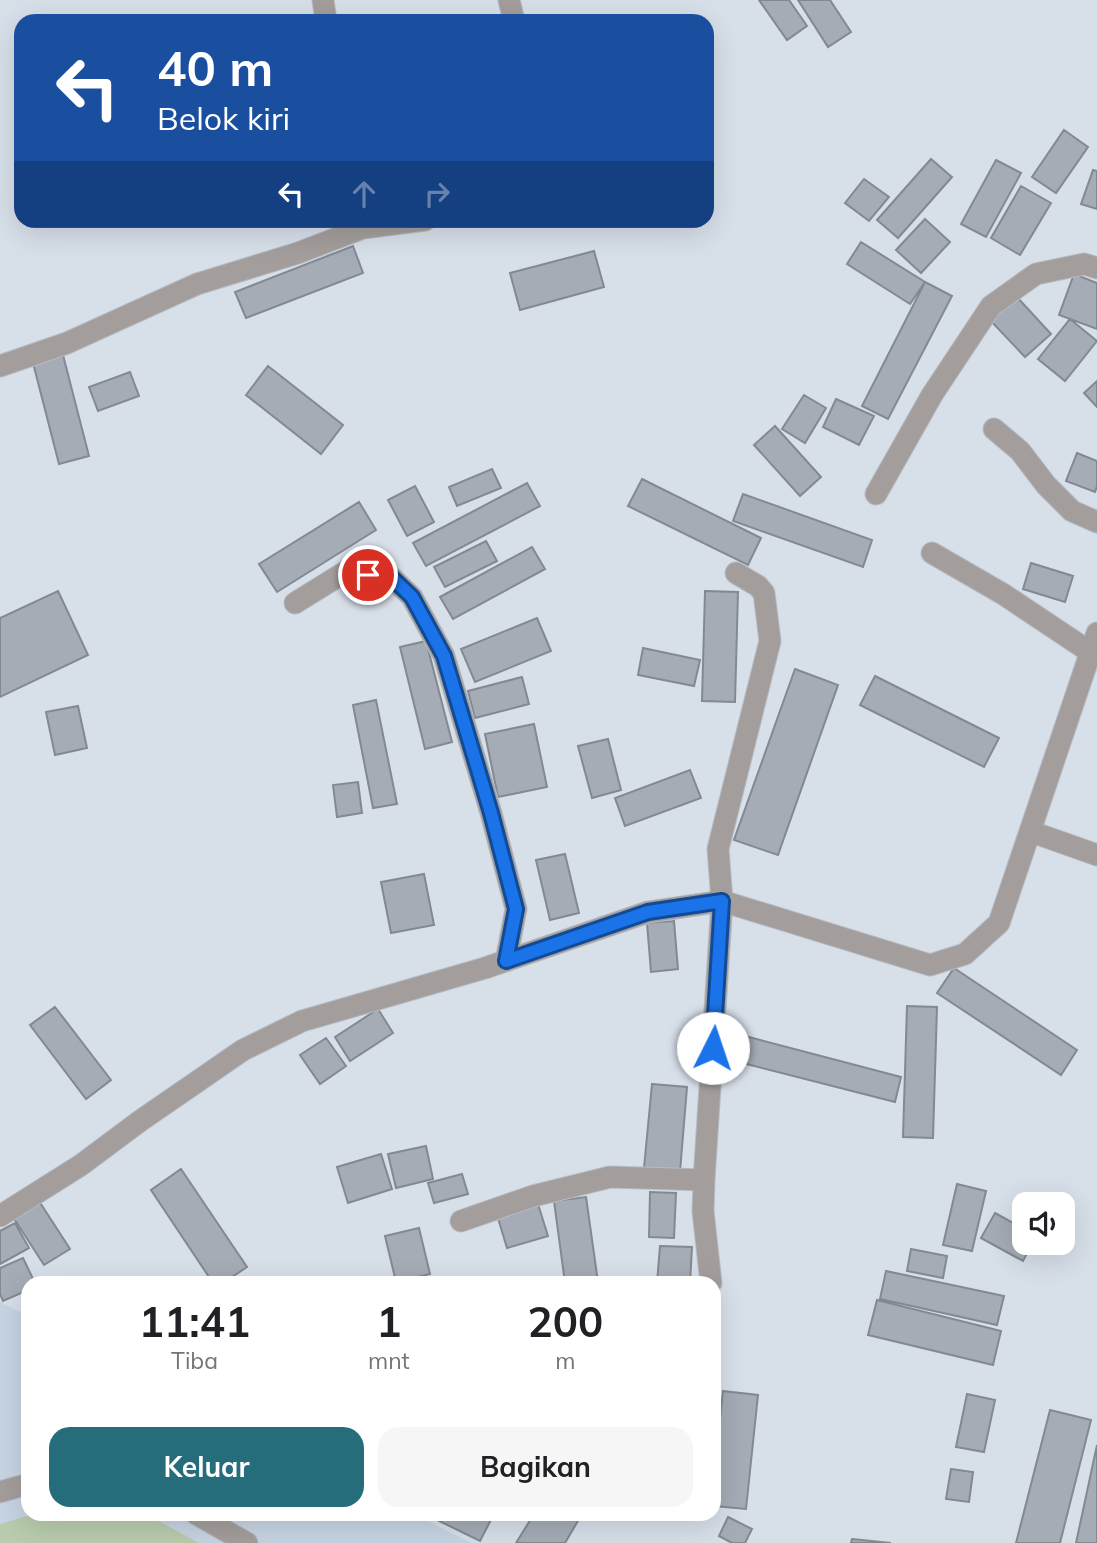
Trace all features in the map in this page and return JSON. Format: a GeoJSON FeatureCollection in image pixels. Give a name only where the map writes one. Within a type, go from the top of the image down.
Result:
{"type":"FeatureCollection","features":[{"type":"Feature","properties":{"kind":"street"},"geometry":{"type":"LineString","coordinates":[[509,0],[516,0]]}},
{"type":"Feature","properties":{"kind":"street"},"geometry":{"type":"LineString","coordinates":[[0,366],[67,343],[197,284],[298,253],[354,228]]}},
{"type":"Feature","properties":{"kind":"street"},"geometry":{"type":"LineString","coordinates":[[876,494],[932,395],[991,306],[1035,274],[1084,264],[1097,268]]}},
{"type":"Feature","properties":{"kind":"street"},"geometry":{"type":"LineString","coordinates":[[994,429],[1020,451],[1046,485],[1072,512],[1097,522]]}},
{"type":"Feature","properties":{"kind":"street"},"geometry":{"type":"LineString","coordinates":[[0,1216],[81,1165],[243,1050],[302,1021],[506,961],[648,912],[722,901],[930,965],[965,954],[999,923],[1032,832],[1093,642],[932,553]]}},
{"type":"Feature","properties":{"kind":"street"},"geometry":{"type":"LineString","coordinates":[[295,603],[345,572],[391,577],[412,597],[444,656],[516,909],[506,961]]}},
{"type":"Feature","properties":{"kind":"street"},"geometry":{"type":"LineString","coordinates":[[710,1276],[703,1211],[722,901],[718,849],[770,640],[764,593],[758,586],[736,573]]}},
{"type":"Feature","properties":{"kind":"street"},"geometry":{"type":"LineString","coordinates":[[1032,832],[1097,855]]}},
{"type":"Feature","properties":{"kind":"street"},"geometry":{"type":"LineString","coordinates":[[461,1221],[533,1196],[610,1177],[704,1180]]}},
{"type":"Feature","properties":{"kind":"street"},"geometry":{"type":"LineString","coordinates":[[0,1492],[21,1486]]}},
{"type":"Feature","properties":{"kind":"street"},"geometry":{"type":"LineString","coordinates":[[208,1521],[247,1543]]}},
{"type":"Feature","properties":{"kind":"shaded area"},"geometry":{"type":"Polygon","coordinates":[[[0,1302],[21,1312],[21,1521],[428,1521],[471,1543],[0,1543],[0,1302]]]}},
{"type":"Feature","properties":{"kind":"green space"},"geometry":{"type":"Polygon","coordinates":[[[21,1518],[21,1521],[159,1521],[199,1543],[0,1543],[0,1524],[21,1518]]]}},
{"type":"Feature","properties":{"kind":"building"},"geometry":{"type":"Polygon","coordinates":[[[759,0],[789,0],[807,26],[787,40],[759,0]]]}},
{"type":"Feature","properties":{"kind":"building"},"geometry":{"type":"Polygon","coordinates":[[[798,0],[830,0],[851,32],[828,47],[798,0]]]}},
{"type":"Feature","properties":{"kind":"building"},"geometry":{"type":"Polygon","coordinates":[[[1064,130],[1088,147],[1056,193],[1032,177],[1064,130]]]}},
{"type":"Feature","properties":{"kind":"building"},"geometry":{"type":"Polygon","coordinates":[[[931,159],[952,177],[898,238],[877,220],[931,159]]]}},
{"type":"Feature","properties":{"kind":"building"},"geometry":{"type":"Polygon","coordinates":[[[996,160],[1021,173],[986,237],[961,224],[996,160]]]}},
{"type":"Feature","properties":{"kind":"building"},"geometry":{"type":"Polygon","coordinates":[[[1093,170],[1097,171],[1097,209],[1081,204],[1093,170]]]}},
{"type":"Feature","properties":{"kind":"building"},"geometry":{"type":"Polygon","coordinates":[[[864,179],[889,197],[869,221],[845,203],[864,179]]]}},
{"type":"Feature","properties":{"kind":"building"},"geometry":{"type":"Polygon","coordinates":[[[1021,186],[1051,203],[1020,255],[991,238],[1021,186]]]}},
{"type":"Feature","properties":{"kind":"building"},"geometry":{"type":"Polygon","coordinates":[[[925,219],[950,242],[921,273],[896,250],[925,219]]]}},
{"type":"Feature","properties":{"kind":"building"},"geometry":{"type":"Polygon","coordinates":[[[861,242],[925,282],[910,304],[847,264],[861,242]]]}},
{"type":"Feature","properties":{"kind":"building"},"geometry":{"type":"Polygon","coordinates":[[[353,246],[363,273],[246,318],[235,292],[353,246]]]}},
{"type":"Feature","properties":{"kind":"building"},"geometry":{"type":"Polygon","coordinates":[[[594,251],[604,287],[520,310],[510,273],[594,251]]]}},
{"type":"Feature","properties":{"kind":"building"},"geometry":{"type":"Polygon","coordinates":[[[1074,274],[1097,283],[1097,329],[1059,315],[1074,274]]]}},
{"type":"Feature","properties":{"kind":"building"},"geometry":{"type":"Polygon","coordinates":[[[925,282],[952,296],[888,419],[862,406],[925,282]]]}},
{"type":"Feature","properties":{"kind":"building"},"geometry":{"type":"Polygon","coordinates":[[[1016,296],[1051,334],[1025,357],[990,320],[1016,296]]]}},
{"type":"Feature","properties":{"kind":"building"},"geometry":{"type":"Polygon","coordinates":[[[1070,319],[1097,341],[1065,381],[1038,359],[1070,319]]]}},
{"type":"Feature","properties":{"kind":"building"},"geometry":{"type":"Polygon","coordinates":[[[63,355],[89,456],[59,464],[33,363],[63,355]]]}},
{"type":"Feature","properties":{"kind":"building"},"geometry":{"type":"Polygon","coordinates":[[[268,366],[343,425],[321,454],[246,395],[268,366]]]}},
{"type":"Feature","properties":{"kind":"building"},"geometry":{"type":"Polygon","coordinates":[[[130,372],[139,396],[98,411],[89,387],[130,372]]]}},
{"type":"Feature","properties":{"kind":"building"},"geometry":{"type":"Polygon","coordinates":[[[1097,381],[1097,407],[1084,393],[1097,381]]]}},
{"type":"Feature","properties":{"kind":"building"},"geometry":{"type":"Polygon","coordinates":[[[804,395],[826,408],[805,443],[782,429],[804,395]]]}},
{"type":"Feature","properties":{"kind":"building"},"geometry":{"type":"Polygon","coordinates":[[[836,399],[874,416],[859,445],[823,427],[836,399]]]}},
{"type":"Feature","properties":{"kind":"building"},"geometry":{"type":"Polygon","coordinates":[[[775,426],[821,477],[800,496],[754,445],[775,426]]]}},
{"type":"Feature","properties":{"kind":"building"},"geometry":{"type":"Polygon","coordinates":[[[1077,453],[1097,461],[1095,492],[1066,481],[1077,453]]]}},
{"type":"Feature","properties":{"kind":"building"},"geometry":{"type":"Polygon","coordinates":[[[492,469],[501,488],[457,506],[449,487],[492,469]]]}},
{"type":"Feature","properties":{"kind":"building"},"geometry":{"type":"Polygon","coordinates":[[[642,479],[761,538],[748,565],[628,506],[642,479]]]}},
{"type":"Feature","properties":{"kind":"building"},"geometry":{"type":"Polygon","coordinates":[[[527,483],[540,506],[426,566],[413,543],[527,483]]]}},
{"type":"Feature","properties":{"kind":"building"},"geometry":{"type":"Polygon","coordinates":[[[415,486],[434,522],[407,536],[388,500],[415,486]]]}},
{"type":"Feature","properties":{"kind":"building"},"geometry":{"type":"Polygon","coordinates":[[[743,494],[872,540],[863,567],[733,521],[743,494]]]}},
{"type":"Feature","properties":{"kind":"building"},"geometry":{"type":"Polygon","coordinates":[[[359,502],[376,530],[277,592],[259,564],[359,502]]]}},
{"type":"Feature","properties":{"kind":"building"},"geometry":{"type":"Polygon","coordinates":[[[486,541],[497,561],[445,587],[434,567],[486,541]]]}},
{"type":"Feature","properties":{"kind":"building"},"geometry":{"type":"Polygon","coordinates":[[[532,547],[545,569],[453,619],[440,597],[532,547]]]}},
{"type":"Feature","properties":{"kind":"building"},"geometry":{"type":"Polygon","coordinates":[[[1031,563],[1073,576],[1065,602],[1023,589],[1031,563]]]}},
{"type":"Feature","properties":{"kind":"building"},"geometry":{"type":"Polygon","coordinates":[[[58,591],[88,655],[0,697],[0,618],[58,591]]]}},
{"type":"Feature","properties":{"kind":"building"},"geometry":{"type":"Polygon","coordinates":[[[705,591],[738,592],[735,702],[702,701],[705,591]]]}},
{"type":"Feature","properties":{"kind":"building"},"geometry":{"type":"Polygon","coordinates":[[[537,618],[551,651],[475,682],[461,649],[537,618]]]}},
{"type":"Feature","properties":{"kind":"building"},"geometry":{"type":"Polygon","coordinates":[[[426,641],[452,742],[425,749],[400,647],[426,641]]]}},
{"type":"Feature","properties":{"kind":"building"},"geometry":{"type":"Polygon","coordinates":[[[643,648],[700,660],[694,686],[638,675],[643,648]]]}},
{"type":"Feature","properties":{"kind":"building"},"geometry":{"type":"Polygon","coordinates":[[[795,669],[838,685],[778,855],[734,840],[795,669]]]}},
{"type":"Feature","properties":{"kind":"building"},"geometry":{"type":"Polygon","coordinates":[[[875,676],[999,738],[984,767],[860,705],[875,676]]]}},
{"type":"Feature","properties":{"kind":"building"},"geometry":{"type":"Polygon","coordinates":[[[522,677],[529,704],[475,718],[468,691],[522,677]]]}},
{"type":"Feature","properties":{"kind":"building"},"geometry":{"type":"Polygon","coordinates":[[[376,700],[397,804],[373,808],[353,705],[376,700]]]}},
{"type":"Feature","properties":{"kind":"building"},"geometry":{"type":"Polygon","coordinates":[[[78,706],[87,748],[55,755],[46,712],[78,706]]]}},
{"type":"Feature","properties":{"kind":"building"},"geometry":{"type":"Polygon","coordinates":[[[534,724],[547,787],[498,797],[485,734],[534,724]]]}},
{"type":"Feature","properties":{"kind":"building"},"geometry":{"type":"Polygon","coordinates":[[[608,739],[621,790],[592,798],[578,746],[608,739]]]}},
{"type":"Feature","properties":{"kind":"building"},"geometry":{"type":"Polygon","coordinates":[[[690,770],[701,798],[625,826],[615,798],[690,770]]]}},
{"type":"Feature","properties":{"kind":"building"},"geometry":{"type":"Polygon","coordinates":[[[358,782],[362,813],[337,817],[333,785],[358,782]]]}},
{"type":"Feature","properties":{"kind":"building"},"geometry":{"type":"Polygon","coordinates":[[[565,854],[579,913],[550,920],[536,860],[565,854]]]}},
{"type":"Feature","properties":{"kind":"building"},"geometry":{"type":"Polygon","coordinates":[[[424,874],[434,925],[391,933],[381,882],[424,874]]]}},
{"type":"Feature","properties":{"kind":"building"},"geometry":{"type":"Polygon","coordinates":[[[674,921],[678,969],[651,972],[647,923],[674,921]]]}},
{"type":"Feature","properties":{"kind":"building"},"geometry":{"type":"Polygon","coordinates":[[[954,968],[1077,1050],[1061,1075],[937,993],[954,968]]]}},
{"type":"Feature","properties":{"kind":"building"},"geometry":{"type":"Polygon","coordinates":[[[907,1006],[937,1007],[933,1138],[903,1137],[907,1006]]]}},
{"type":"Feature","properties":{"kind":"building"},"geometry":{"type":"Polygon","coordinates":[[[55,1007],[111,1080],[86,1099],[30,1025],[55,1007]]]}},
{"type":"Feature","properties":{"kind":"building"},"geometry":{"type":"Polygon","coordinates":[[[378,1009],[393,1033],[350,1061],[335,1037],[378,1009]]]}},
{"type":"Feature","properties":{"kind":"building"},"geometry":{"type":"Polygon","coordinates":[[[730,1032],[901,1077],[895,1102],[723,1058],[730,1032]]]}},
{"type":"Feature","properties":{"kind":"building"},"geometry":{"type":"Polygon","coordinates":[[[326,1038],[346,1066],[320,1084],[300,1055],[326,1038]]]}},
{"type":"Feature","properties":{"kind":"building"},"geometry":{"type":"Polygon","coordinates":[[[652,1084],[687,1087],[680,1172],[644,1168],[652,1084]]]}},
{"type":"Feature","properties":{"kind":"building"},"geometry":{"type":"Polygon","coordinates":[[[426,1146],[433,1179],[396,1188],[388,1154],[426,1146]]]}},
{"type":"Feature","properties":{"kind":"building"},"geometry":{"type":"Polygon","coordinates":[[[381,1154],[392,1189],[348,1203],[337,1167],[381,1154]]]}},
{"type":"Feature","properties":{"kind":"building"},"geometry":{"type":"Polygon","coordinates":[[[181,1169],[247,1267],[234,1276],[208,1276],[151,1190],[181,1169]]]}},
{"type":"Feature","properties":{"kind":"building"},"geometry":{"type":"Polygon","coordinates":[[[462,1174],[468,1194],[434,1203],[428,1183],[462,1174]]]}},
{"type":"Feature","properties":{"kind":"building"},"geometry":{"type":"Polygon","coordinates":[[[957,1184],[986,1191],[972,1251],[943,1245],[957,1184]]]}},
{"type":"Feature","properties":{"kind":"building"},"geometry":{"type":"Polygon","coordinates":[[[650,1192],[676,1193],[674,1238],[649,1237],[650,1192]]]}},
{"type":"Feature","properties":{"kind":"building"},"geometry":{"type":"Polygon","coordinates":[[[586,1197],[597,1276],[564,1276],[554,1201],[586,1197]]]}},
{"type":"Feature","properties":{"kind":"building"},"geometry":{"type":"Polygon","coordinates":[[[39,1201],[70,1249],[44,1265],[13,1217],[39,1201]]]}},
{"type":"Feature","properties":{"kind":"building"},"geometry":{"type":"Polygon","coordinates":[[[538,1204],[548,1236],[507,1248],[497,1215],[538,1204]]]}},
{"type":"Feature","properties":{"kind":"building"},"geometry":{"type":"Polygon","coordinates":[[[995,1213],[1012,1222],[1012,1255],[981,1238],[995,1213]]]}},
{"type":"Feature","properties":{"kind":"building"},"geometry":{"type":"Polygon","coordinates":[[[15,1223],[29,1248],[0,1264],[0,1231],[15,1223]]]}},
{"type":"Feature","properties":{"kind":"building"},"geometry":{"type":"Polygon","coordinates":[[[419,1228],[430,1274],[395,1276],[385,1236],[419,1228]]]}},
{"type":"Feature","properties":{"kind":"building"},"geometry":{"type":"Polygon","coordinates":[[[660,1246],[692,1247],[690,1276],[658,1276],[660,1246]]]}},
{"type":"Feature","properties":{"kind":"building"},"geometry":{"type":"Polygon","coordinates":[[[911,1249],[947,1256],[943,1278],[907,1271],[911,1249]]]}},
{"type":"Feature","properties":{"kind":"building"},"geometry":{"type":"Polygon","coordinates":[[[1012,1255],[1026,1255],[1023,1261],[1012,1255]]]}},
{"type":"Feature","properties":{"kind":"building"},"geometry":{"type":"Polygon","coordinates":[[[23,1258],[32,1276],[21,1276],[21,1293],[3,1301],[0,1294],[0,1268],[23,1258]]]}},
{"type":"Feature","properties":{"kind":"building"},"geometry":{"type":"Polygon","coordinates":[[[886,1271],[1004,1296],[997,1325],[880,1299],[886,1271]]]}},
{"type":"Feature","properties":{"kind":"building"},"geometry":{"type":"Polygon","coordinates":[[[877,1300],[1001,1331],[993,1365],[868,1335],[877,1300]]]}},
{"type":"Feature","properties":{"kind":"building"},"geometry":{"type":"Polygon","coordinates":[[[723,1391],[758,1395],[746,1509],[721,1507],[723,1391]]]}},
{"type":"Feature","properties":{"kind":"building"},"geometry":{"type":"Polygon","coordinates":[[[967,1394],[995,1400],[984,1452],[956,1447],[967,1394]]]}},
{"type":"Feature","properties":{"kind":"building"},"geometry":{"type":"Polygon","coordinates":[[[1050,1410],[1091,1420],[1060,1543],[1016,1543],[1050,1410]]]}},
{"type":"Feature","properties":{"kind":"building"},"geometry":{"type":"Polygon","coordinates":[[[1097,1445],[1097,1543],[1076,1543],[1097,1445]]]}},
{"type":"Feature","properties":{"kind":"building"},"geometry":{"type":"Polygon","coordinates":[[[951,1469],[973,1472],[969,1502],[946,1499],[951,1469]]]}},
{"type":"Feature","properties":{"kind":"building"},"geometry":{"type":"Polygon","coordinates":[[[728,1517],[752,1529],[745,1543],[732,1543],[719,1536],[728,1517]]]}},
{"type":"Feature","properties":{"kind":"building"},"geometry":{"type":"Polygon","coordinates":[[[439,1521],[490,1521],[480,1541],[439,1521]]]}},
{"type":"Feature","properties":{"kind":"building"},"geometry":{"type":"Polygon","coordinates":[[[530,1521],[578,1521],[565,1543],[516,1543],[530,1521]]]}},
{"type":"Feature","properties":{"kind":"building"},"geometry":{"type":"Polygon","coordinates":[[[852,1539],[891,1543],[851,1543],[852,1539]]]}},
{"type":"Feature","properties":{"kind":"route"},"geometry":{"type":"LineString","coordinates":[[368,575],[391,577],[412,597],[444,656],[491,813],[516,909],[506,961],[648,912],[722,901],[713,1048]]}}]}
